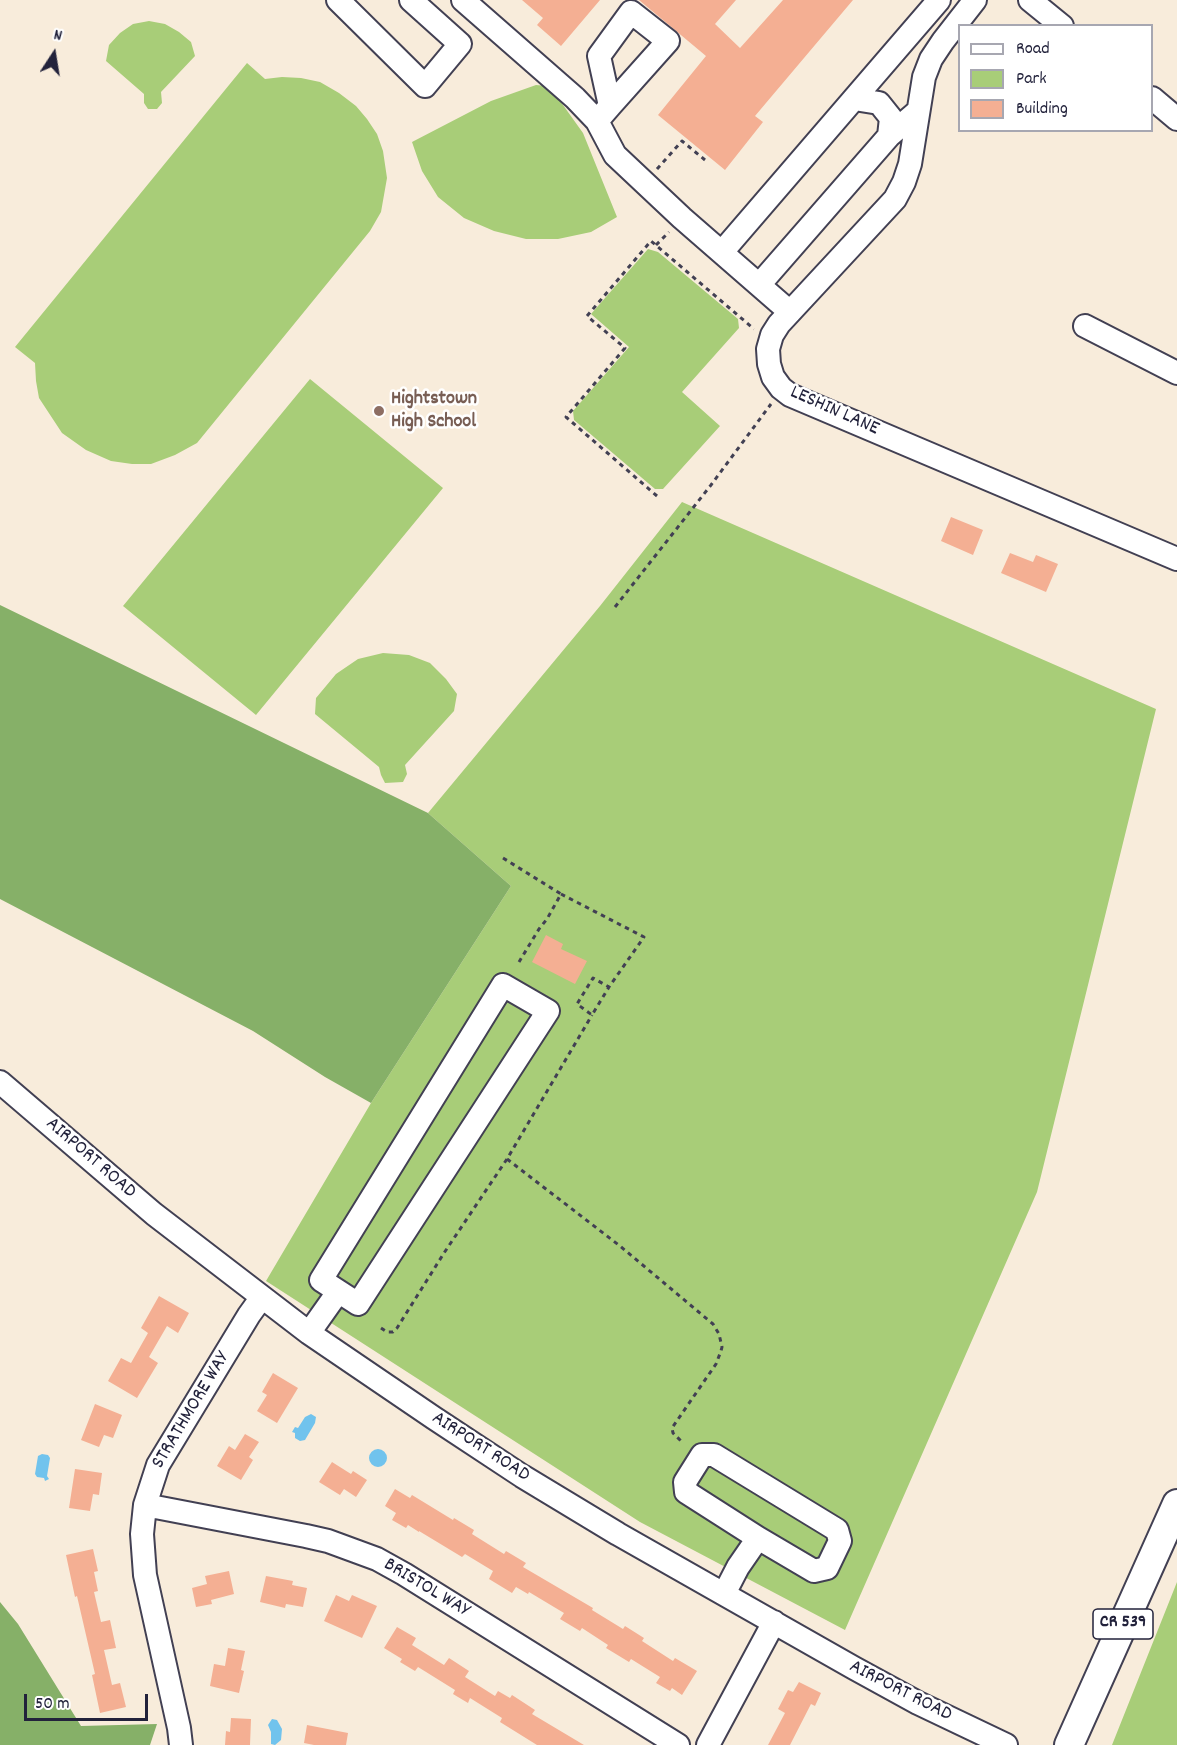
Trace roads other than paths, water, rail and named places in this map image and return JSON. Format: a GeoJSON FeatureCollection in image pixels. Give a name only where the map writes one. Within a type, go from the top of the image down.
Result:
{"type":"FeatureCollection","features":[{"type":"Feature","properties":{"kind":"main road","name":"CR 539"},"geometry":{"type":"LineString","coordinates":[[1069,1745],[1177,1504]]}},
{"type":"Feature","properties":{"kind":"street"},"geometry":{"type":"LineString","coordinates":[[338,0],[425,86],[460,44],[411,0]]}},
{"type":"Feature","properties":{"kind":"street"},"geometry":{"type":"LineString","coordinates":[[463,0],[575,98],[603,114],[615,155],[682,218],[790,312]]}},
{"type":"Feature","properties":{"kind":"street"},"geometry":{"type":"LineString","coordinates":[[722,252],[939,0]]}},
{"type":"Feature","properties":{"kind":"street","name":"LESHIN LANE"},"geometry":{"type":"LineString","coordinates":[[975,0],[931,59],[924,77],[910,164],[895,199],[779,324],[772,335],[768,349],[773,377],[790,395],[1177,559]]}},
{"type":"Feature","properties":{"kind":"street"},"geometry":{"type":"LineString","coordinates":[[1030,0],[1060,24]]}},
{"type":"Feature","properties":{"kind":"street"},"geometry":{"type":"LineString","coordinates":[[854,99],[879,103],[891,118],[889,136]]}},
{"type":"Feature","properties":{"kind":"street"},"geometry":{"type":"LineString","coordinates":[[1153,99],[1177,119]]}},
{"type":"Feature","properties":{"kind":"street"},"geometry":{"type":"LineString","coordinates":[[759,285],[889,136],[918,111]]}},
{"type":"Feature","properties":{"kind":"street"},"geometry":{"type":"LineString","coordinates":[[1085,326],[1177,373]]}},
{"type":"Feature","properties":{"kind":"street"},"geometry":{"type":"LineString","coordinates":[[309,1333],[329,1286],[503,985],[548,1011],[358,1304],[329,1286]]}},
{"type":"Feature","properties":{"kind":"street","name":"AIRPORT ROAD"},"geometry":{"type":"LineString","coordinates":[[0,1082],[154,1214],[309,1333],[522,1476],[618,1534],[854,1668],[1006,1745]]}},
{"type":"Feature","properties":{"kind":"street","name":"STRATHMORE WAY"},"geometry":{"type":"LineString","coordinates":[[181,1745],[145,1575],[142,1534],[145,1505],[158,1465],[262,1297]]}},
{"type":"Feature","properties":{"kind":"street"},"geometry":{"type":"LineString","coordinates":[[702,1455],[714,1455],[837,1530],[840,1542],[827,1568],[814,1570],[758,1538],[686,1492],[685,1482],[702,1455]]}},
{"type":"Feature","properties":{"kind":"street","name":"BRISTOL WAY"},"geometry":{"type":"LineString","coordinates":[[145,1505],[328,1541],[377,1559],[405,1574],[678,1745]]}},
{"type":"Feature","properties":{"kind":"street"},"geometry":{"type":"LineString","coordinates":[[724,1594],[738,1567],[758,1538]]}},
{"type":"Feature","properties":{"kind":"street"},"geometry":{"type":"LineString","coordinates":[[708,1745],[774,1622]]}},
{"type":"Feature","properties":{"kind":"water"},"geometry":{"type":"Polygon","coordinates":[[[311,1414],[316,1417],[315,1423],[305,1440],[300,1441],[292,1432],[295,1427],[298,1428],[305,1417],[311,1414]]]}},
{"type":"Feature","properties":{"kind":"water"},"geometry":{"type":"Polygon","coordinates":[[[378,1449],[384,1452],[387,1458],[384,1464],[378,1467],[372,1464],[369,1458],[372,1452],[378,1449]]]}},
{"type":"Feature","properties":{"kind":"water"},"geometry":{"type":"Polygon","coordinates":[[[42,1454],[50,1458],[47,1476],[49,1479],[45,1481],[44,1478],[37,1477],[35,1474],[38,1456],[42,1454]]]}},
{"type":"Feature","properties":{"kind":"water"},"geometry":{"type":"Polygon","coordinates":[[[272,1719],[277,1720],[282,1729],[281,1740],[275,1745],[271,1744],[271,1732],[268,1725],[272,1719]]]}},
{"type":"Feature","properties":{"kind":"place","name":"Hightstown High School"},"geometry":{"type":"Point","coordinates":[379,411]}}]}
